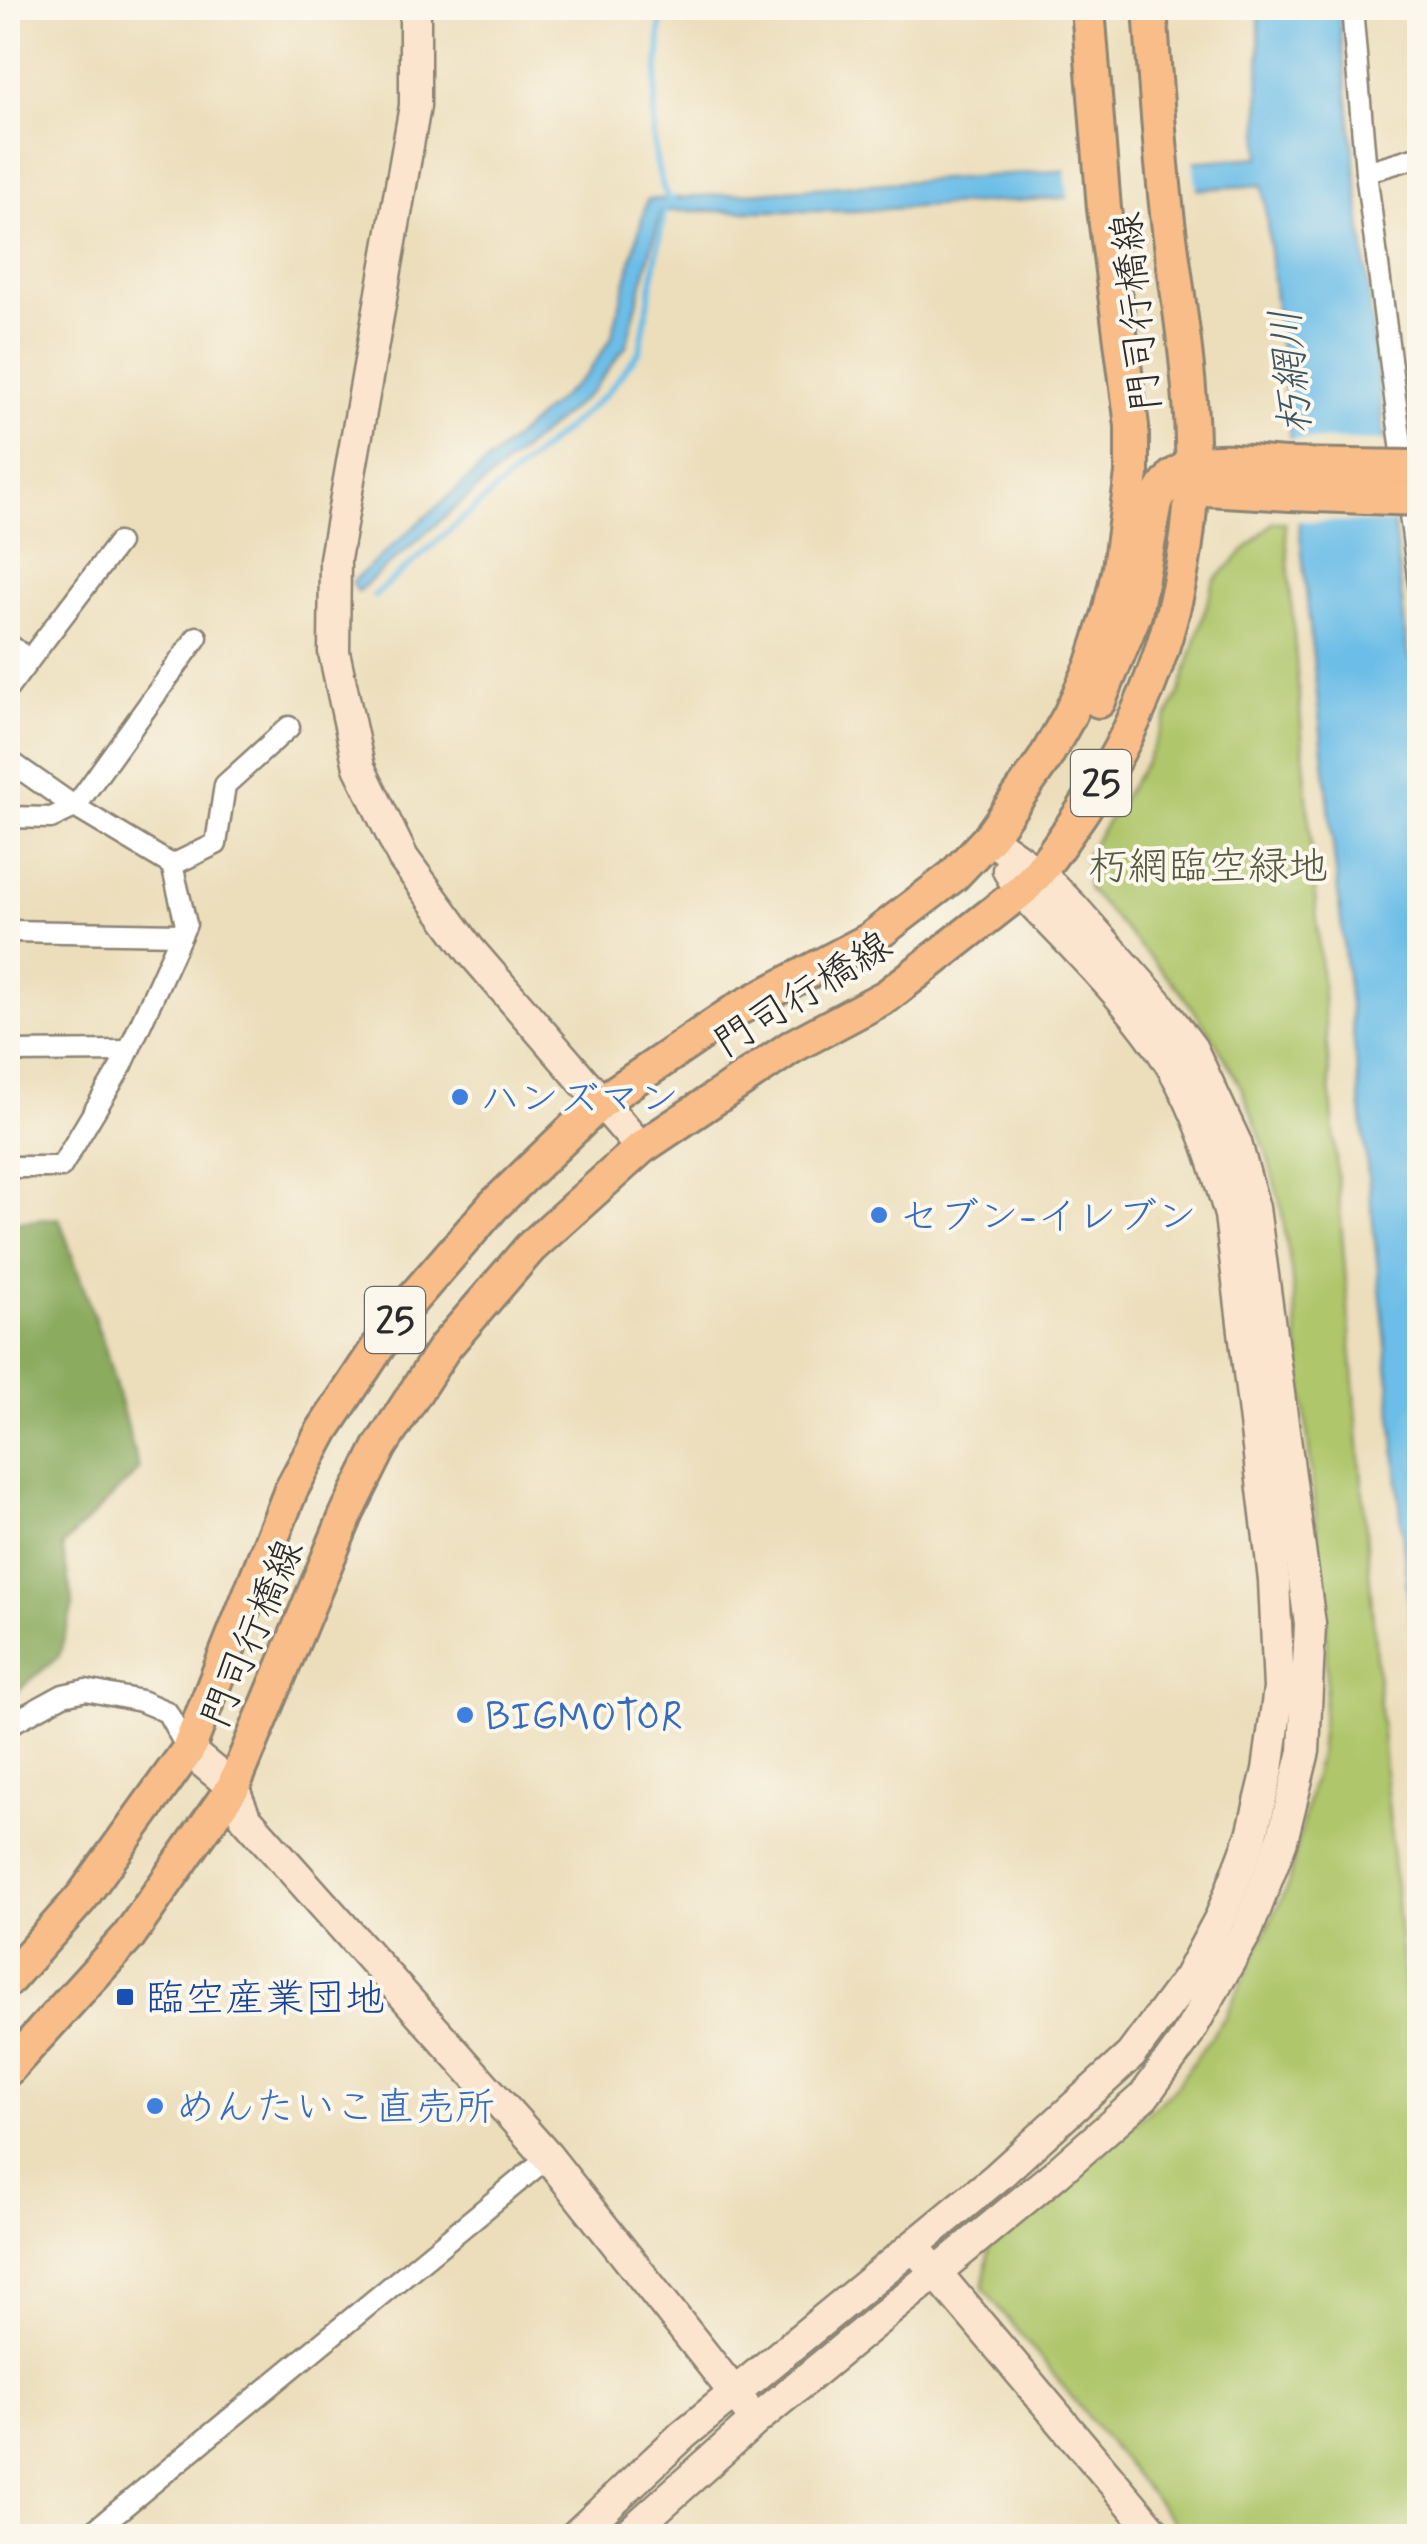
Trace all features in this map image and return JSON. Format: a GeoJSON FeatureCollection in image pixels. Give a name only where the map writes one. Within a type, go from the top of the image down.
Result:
{"type":"FeatureCollection","features":[{"type":"Feature","properties":{"kind":"main road","name":"門司行橋線"},"geometry":{"type":"LineString","coordinates":[[8,1980],[82,1898],[188,1750],[290,1490],[323,1430],[400,1312],[493,1206],[602,1102],[738,1009],[869,940],[953,876],[989,838],[1044,760],[1092,666],[1109,612],[1132,474],[1132,426],[1104,209],[1088,8]]}},
{"type":"Feature","properties":{"kind":"main road","name":"門司行橋線"},"geometry":{"type":"LineString","coordinates":[[8,2069],[128,1937],[233,1787],[304,1614],[380,1448],[444,1348],[530,1248],[640,1148],[793,1046],[887,996],[1030,882],[1096,790],[1139,712],[1171,622],[1200,475],[1166,206],[1150,8]]}},
{"type":"Feature","properties":{"kind":"main road"},"geometry":{"type":"LineString","coordinates":[[1132,426],[1146,454],[1200,475],[1418,483]]}},
{"type":"Feature","properties":{"kind":"main road"},"geometry":{"type":"LineString","coordinates":[[989,838],[1043,795],[1092,716],[1135,614],[1156,502],[1200,475]]}},
{"type":"Feature","properties":{"kind":"street"},"geometry":{"type":"LineString","coordinates":[[414,8],[415,106],[334,559],[334,652],[359,768],[403,858],[470,950],[640,1148]]}},
{"type":"Feature","properties":{"kind":"street"},"geometry":{"type":"LineString","coordinates":[[1352,8],[1366,172],[1420,592]]}},
{"type":"Feature","properties":{"kind":"street"},"geometry":{"type":"LineString","coordinates":[[1366,172],[1420,156]]}},
{"type":"Feature","properties":{"kind":"street"},"geometry":{"type":"LineString","coordinates":[[8,688],[118,544]]}},
{"type":"Feature","properties":{"kind":"street"},"geometry":{"type":"LineString","coordinates":[[8,817],[51,818],[75,807],[197,637]]}},
{"type":"Feature","properties":{"kind":"street"},"geometry":{"type":"LineString","coordinates":[[8,644],[29,660]]}},
{"type":"Feature","properties":{"kind":"street"},"geometry":{"type":"LineString","coordinates":[[172,865],[216,844],[224,785],[288,728]]}},
{"type":"Feature","properties":{"kind":"street"},"geometry":{"type":"LineString","coordinates":[[8,760],[75,807],[172,865],[186,924],[128,1051],[61,1167],[8,1167]]}},
{"type":"Feature","properties":{"kind":"street"},"geometry":{"type":"LineString","coordinates":[[626,2536],[756,2420],[1058,2172],[1144,2096],[1184,2041],[1247,1931],[1282,1840],[1304,1751],[1310,1624],[1254,1208],[1236,1143],[1192,1049],[1158,1002],[1030,882],[989,838]]}},
{"type":"Feature","properties":{"kind":"street"},"geometry":{"type":"LineString","coordinates":[[575,2536],[683,2435],[996,2178],[1131,2055],[1188,1978],[1221,1916],[1252,1836],[1268,1770],[1279,1689],[1274,1580],[1230,1214],[1213,1156],[1171,1066],[1030,882]]}},
{"type":"Feature","properties":{"kind":"street"},"geometry":{"type":"LineString","coordinates":[[8,931],[182,934]]}},
{"type":"Feature","properties":{"kind":"street"},"geometry":{"type":"LineString","coordinates":[[8,1052],[128,1051]]}},
{"type":"Feature","properties":{"kind":"street"},"geometry":{"type":"LineString","coordinates":[[8,1725],[63,1695],[86,1690],[167,1712],[188,1750],[233,1787],[244,1817],[548,2157],[756,2420]]}},
{"type":"Feature","properties":{"kind":"street"},"geometry":{"type":"LineString","coordinates":[[88,2536],[548,2157]]}},
{"type":"Feature","properties":{"kind":"street"},"geometry":{"type":"LineString","coordinates":[[913,2244],[1158,2536]]}},
{"type":"Feature","properties":{"kind":"green space","name":"朽網臨空緑地"},"geometry":{"type":"Polygon","coordinates":[[[1273,522],[1285,522],[1419,2147],[1419,2536],[1185,2536],[983,2288],[989,2248],[1173,2090],[1225,2017],[1288,1884],[1319,1754],[1326,1687],[1326,1621],[1291,1270],[1281,1207],[1266,1152],[1242,1089],[1213,1037],[1180,991],[1088,889],[1086,854],[1146,762],[1180,691],[1214,581],[1273,522]]]}},
{"type":"Feature","properties":{"kind":"green space"},"geometry":{"type":"Polygon","coordinates":[[[59,1218],[105,1348],[139,1470],[62,1546],[73,1606],[59,1656],[8,1699],[8,1223],[59,1218]]]}},
{"type":"Feature","properties":{"kind":"water","name":"朽網川"},"geometry":{"type":"Polygon","coordinates":[[[1259,8],[1338,8],[1408,656],[1420,674],[1419,1720],[1385,1335],[1263,185],[854,211],[661,211],[626,346],[592,391],[357,592],[352,582],[587,374],[611,339],[647,200],[1260,157],[1259,8]]]}},
{"type":"Feature","properties":{"kind":"pier"},"geometry":{"type":"Polygon","coordinates":[[[1193,158],[1197,195],[1069,203],[1065,167],[1193,158]]]}},
{"type":"Feature","properties":{"kind":"pier"},"geometry":{"type":"Polygon","coordinates":[[[1286,439],[1390,441],[1399,523],[1295,521],[1286,439]]]}},
{"type":"Feature","properties":{"kind":"waterway"},"geometry":{"type":"LineString","coordinates":[[660,8],[655,152],[659,176],[668,199],[672,199]]}},
{"type":"Feature","properties":{"kind":"waterway"},"geometry":{"type":"LineString","coordinates":[[374,596],[607,393],[640,350],[665,207]]}},
{"type":"Feature","properties":{"kind":"place","name":"ハンズマン"},"geometry":{"type":"Point","coordinates":[460,1097]}},
{"type":"Feature","properties":{"kind":"place","name":"セブン-イレブン"},"geometry":{"type":"Point","coordinates":[879,1215]}},
{"type":"Feature","properties":{"kind":"place","name":"BIGMOTOR"},"geometry":{"type":"Point","coordinates":[465,1715]}},
{"type":"Feature","properties":{"kind":"place","name":"臨空産業団地"},"geometry":{"type":"Point","coordinates":[125,1997]}},
{"type":"Feature","properties":{"kind":"place","name":"めんたいこ直売所"},"geometry":{"type":"Point","coordinates":[155,2106]}}]}
